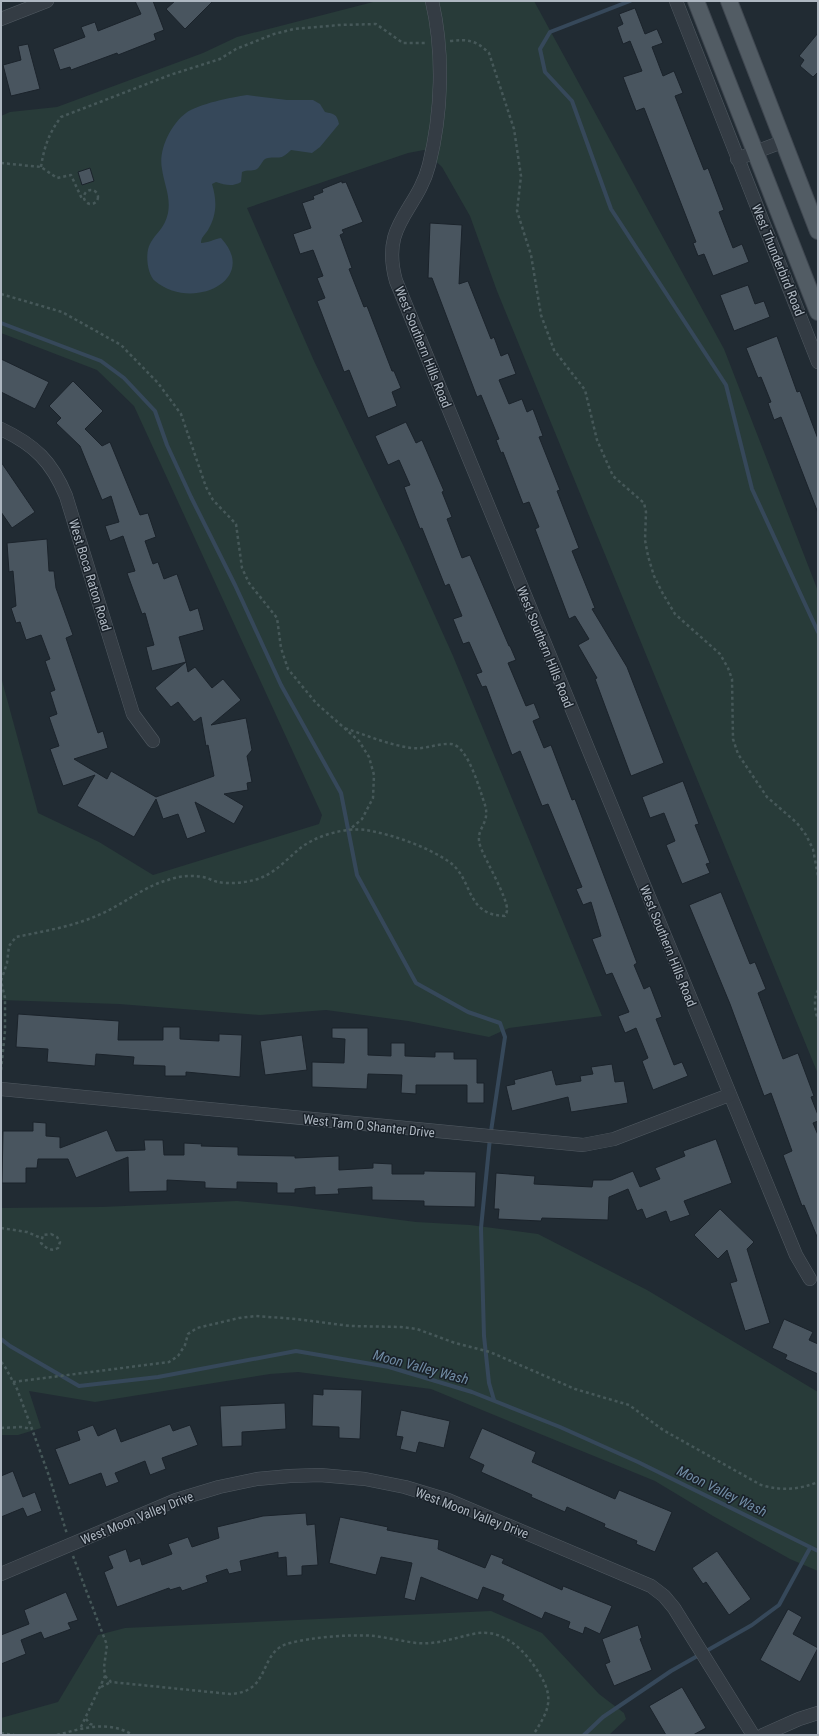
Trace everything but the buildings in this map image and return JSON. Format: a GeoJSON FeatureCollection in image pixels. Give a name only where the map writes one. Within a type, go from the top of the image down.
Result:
{"type":"FeatureCollection","features":[{"type":"Feature","properties":{"kind":"main road","name":"West Thunderbird Road"},"geometry":{"type":"LineString","coordinates":[[696,1],[818,312]]}},
{"type":"Feature","properties":{"kind":"main road"},"geometry":{"type":"LineString","coordinates":[[729,1],[782,142],[818,231]]}},
{"type":"Feature","properties":{"kind":"street"},"geometry":{"type":"LineString","coordinates":[[1,19],[47,1]]}},
{"type":"Feature","properties":{"kind":"street","name":"West Southern Hills Road"},"geometry":{"type":"LineString","coordinates":[[432,1],[438,42],[440,83],[429,165],[422,184],[398,223],[392,246],[392,266],[396,281],[729,1095],[796,1255],[810,1279]]}},
{"type":"Feature","properties":{"kind":"street","name":"West Thunderbird Road"},"geometry":{"type":"LineString","coordinates":[[676,1],[818,362]]}},
{"type":"Feature","properties":{"kind":"street"},"geometry":{"type":"LineString","coordinates":[[738,159],[782,142]]}},
{"type":"Feature","properties":{"kind":"street","name":"West Boca Raton Road"},"geometry":{"type":"LineString","coordinates":[[1,429],[33,447],[48,461],[59,479],[66,496],[133,714],[152,741]]}},
{"type":"Feature","properties":{"kind":"street","name":"West Tam O Shanter Drive"},"geometry":{"type":"LineString","coordinates":[[1,1090],[583,1146],[614,1139],[729,1095]]}},
{"type":"Feature","properties":{"kind":"street","name":"West Moon Valley Drive"},"geometry":{"type":"LineString","coordinates":[[1,1574],[176,1500],[219,1487],[257,1479],[320,1475],[365,1479],[405,1487],[448,1500],[651,1586],[664,1596],[674,1608],[753,1735]]}},
{"type":"Feature","properties":{"kind":"street"},"geometry":{"type":"LineString","coordinates":[[763,1735],[799,1719],[818,1713]]}},
{"type":"Feature","properties":{"kind":"path"},"geometry":{"type":"LineString","coordinates":[[41,167],[45,146],[51,130],[61,117],[170,75],[220,59],[236,49],[274,34],[316,26],[376,24],[404,43],[414,44],[472,40],[481,45],[489,53],[514,129],[521,176],[517,210],[531,255],[541,315],[554,350],[584,390],[597,440],[612,476],[644,503],[646,512],[645,540],[648,556],[654,576],[663,594],[675,614],[720,654],[728,668],[732,679],[733,739],[738,754],[767,797],[797,823],[806,835],[813,849],[818,876]]}},
{"type":"Feature","properties":{"kind":"path"},"geometry":{"type":"LineString","coordinates":[[1,163],[41,167],[57,178],[71,175],[82,199],[85,199],[85,202],[91,205],[98,201],[98,194],[94,190],[86,192],[85,199]]}},
{"type":"Feature","properties":{"kind":"path"},"geometry":{"type":"LineString","coordinates":[[1,294],[62,312],[121,345],[158,383],[172,400],[181,414],[201,473],[213,500],[236,524],[242,568],[249,583],[277,618],[281,648],[288,669],[316,703],[359,741],[369,757],[374,775],[373,798],[362,819],[348,830]]}},
{"type":"Feature","properties":{"kind":"path"},"geometry":{"type":"LineString","coordinates":[[1,1070],[6,1031],[4,998],[1,982],[7,963],[9,946],[16,938],[87,920],[172,879],[184,876],[204,877],[217,882],[254,880],[272,872],[311,841],[348,830],[365,830],[391,836],[420,847],[449,861],[463,876],[469,894],[479,907],[493,916],[505,916],[507,910],[502,894],[480,846],[478,836],[487,817],[485,806],[469,762],[462,749],[452,744],[413,748],[397,745],[344,728]]}},
{"type":"Feature","properties":{"kind":"path"},"geometry":{"type":"LineString","coordinates":[[818,990],[815,1003],[818,1020]]}},
{"type":"Feature","properties":{"kind":"path"},"geometry":{"type":"LineString","coordinates":[[1,1228],[27,1232],[41,1238]]}},
{"type":"Feature","properties":{"kind":"path"},"geometry":{"type":"LineString","coordinates":[[51,1234],[58,1237],[60,1242],[58,1248],[54,1250],[47,1248],[41,1243],[41,1238],[43,1235],[51,1234]]}},
{"type":"Feature","properties":{"kind":"path"},"geometry":{"type":"LineString","coordinates":[[13,1382],[169,1362],[178,1356],[185,1345],[188,1334],[197,1328],[239,1318],[256,1316],[296,1319],[350,1326],[401,1327],[417,1329],[455,1343],[490,1352],[575,1389],[628,1406],[663,1430],[761,1485],[787,1490],[801,1488],[818,1482]]}},
{"type":"Feature","properties":{"kind":"path"},"geometry":{"type":"LineString","coordinates":[[1,1362],[4,1364],[13,1382],[32,1429],[49,1476],[70,1545],[107,1645],[104,1667],[105,1676],[80,1729]]}},
{"type":"Feature","properties":{"kind":"path"},"geometry":{"type":"LineString","coordinates":[[1,1428],[21,1427],[32,1429]]}},
{"type":"Feature","properties":{"kind":"path"},"geometry":{"type":"LineString","coordinates":[[101,1687],[111,1682],[230,1694],[243,1693],[252,1688],[278,1648],[289,1643],[345,1637],[374,1636],[417,1643],[434,1643],[475,1633],[497,1635],[516,1644],[531,1660],[548,1688],[550,1698],[548,1707],[533,1735]]}},
{"type":"Feature","properties":{"kind":"path"},"geometry":{"type":"LineString","coordinates":[[105,1676],[111,1682]]}},
{"type":"Feature","properties":{"kind":"path"},"geometry":{"type":"LineString","coordinates":[[86,1719],[90,1724],[96,1726]]}},
{"type":"Feature","properties":{"kind":"path"},"geometry":{"type":"LineString","coordinates":[[57,1735],[96,1726],[112,1726],[133,1735]]}},
{"type":"Feature","properties":{"kind":"path"},"geometry":{"type":"LineString","coordinates":[[1,1733],[14,1735]]}},
{"type":"Feature","properties":{"kind":"green space"},"geometry":{"type":"Polygon","coordinates":[[[377,1],[534,1],[724,349],[818,591],[818,1074],[497,291],[470,216],[442,167],[424,150],[408,153],[247,208],[314,361],[404,547],[453,656],[602,1016],[509,1028],[489,1037],[408,1021],[326,1010],[260,1015],[119,1004],[1,1000],[1,677],[38,813],[99,842],[153,875],[319,824],[322,815],[134,406],[97,370],[1,333],[1,116],[10,112],[57,107],[203,53],[237,37],[377,1]]]}},
{"type":"Feature","properties":{"kind":"green space"},"geometry":{"type":"Polygon","coordinates":[[[237,1201],[292,1206],[416,1222],[470,1225],[538,1234],[647,1290],[818,1392],[818,1571],[790,1559],[713,1516],[655,1481],[431,1389],[298,1372],[270,1374],[95,1402],[29,1391],[41,1428],[18,1435],[1,1435],[1,1208],[102,1207],[237,1201]]]}},
{"type":"Feature","properties":{"kind":"green space"},"geometry":{"type":"Polygon","coordinates":[[[491,1611],[542,1633],[599,1694],[624,1713],[626,1719],[609,1735],[1,1735],[1,1718],[58,1702],[98,1635],[125,1628],[491,1611]]]}},
{"type":"Feature","properties":{"kind":"water"},"geometry":{"type":"Polygon","coordinates":[[[247,95],[287,100],[313,100],[320,104],[325,112],[335,115],[339,124],[320,147],[312,153],[291,150],[282,157],[266,159],[255,170],[242,172],[241,182],[238,184],[229,185],[216,182],[212,184],[215,196],[215,213],[208,230],[202,238],[201,243],[221,238],[231,253],[232,267],[227,278],[216,287],[202,292],[186,293],[170,290],[152,278],[147,258],[148,248],[162,227],[169,207],[161,162],[167,138],[180,118],[191,110],[215,101],[247,95]]]}},
{"type":"Feature","properties":{"kind":"waterway"},"geometry":{"type":"LineString","coordinates":[[630,1],[550,32],[540,49],[545,72],[572,101],[611,209],[726,385],[752,489],[818,632]]}},
{"type":"Feature","properties":{"kind":"waterway"},"geometry":{"type":"LineString","coordinates":[[1,323],[101,361],[124,378],[155,411],[167,445],[235,585],[281,685],[341,793],[357,875],[416,983],[468,1012],[500,1023],[505,1037],[490,1138],[481,1228],[484,1336],[489,1383],[494,1400]]}},
{"type":"Feature","properties":{"kind":"waterway","name":"Moon Valley Wash"},"geometry":{"type":"LineString","coordinates":[[1,1339],[10,1346],[79,1386],[158,1377],[296,1351],[389,1367],[472,1392],[560,1427],[638,1462],[818,1551]]}},
{"type":"Feature","properties":{"kind":"waterway"},"geometry":{"type":"LineString","coordinates":[[584,1735],[603,1717],[671,1671],[752,1625],[779,1605],[810,1548]]}}]}
